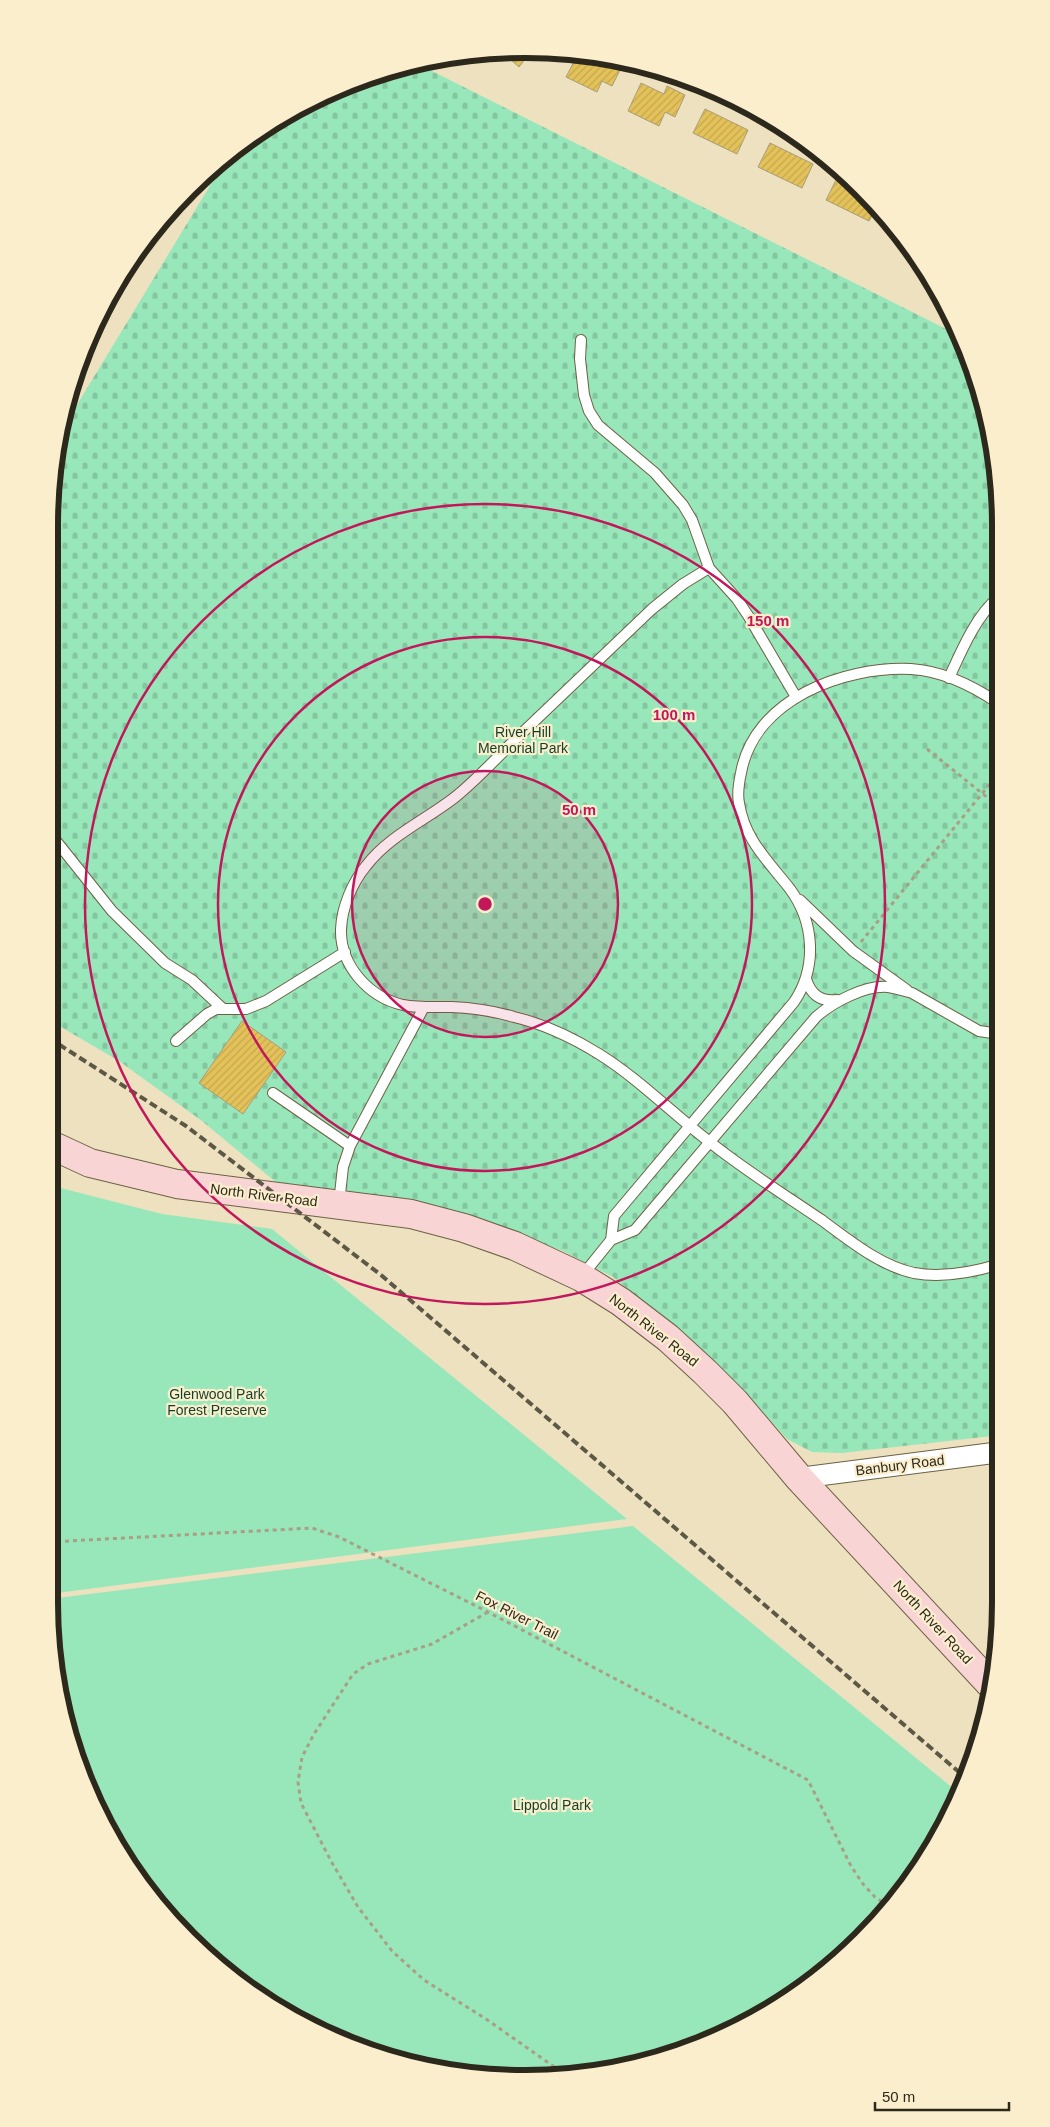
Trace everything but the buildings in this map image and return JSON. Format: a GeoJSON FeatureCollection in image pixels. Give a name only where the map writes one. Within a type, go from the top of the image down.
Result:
{"type":"FeatureCollection","features":[{"type":"Feature","properties":{"kind":"main road","name":"North River Road"},"geometry":{"type":"LineString","coordinates":[[58,1148],[90,1163],[177,1184],[411,1214],[464,1228],[515,1246],[581,1277],[621,1302],[668,1338],[705,1372],[735,1402],[799,1478],[986,1680]]}},
{"type":"Feature","properties":{"kind":"street","name":"Banbury Road"},"geometry":{"type":"LineString","coordinates":[[799,1478],[992,1453]]}},
{"type":"Feature","properties":{"kind":"lane"},"geometry":{"type":"LineString","coordinates":[[581,340],[582,378],[589,411],[598,426],[655,473],[683,505],[692,520],[709,568],[737,599],[796,698]]}},
{"type":"Feature","properties":{"kind":"lane"},"geometry":{"type":"LineString","coordinates":[[709,568],[683,584],[658,604],[454,797],[413,824],[378,852],[365,867],[347,898],[341,928],[345,952],[353,971],[363,983],[374,992],[403,1005],[483,1010],[543,1026],[572,1039],[626,1073],[710,1142],[853,1243],[898,1268],[928,1275],[977,1270],[992,1266]]}},
{"type":"Feature","properties":{"kind":"lane"},"geometry":{"type":"LineString","coordinates":[[949,678],[975,627],[992,602]]}},
{"type":"Feature","properties":{"kind":"lane"},"geometry":{"type":"LineString","coordinates":[[992,700],[962,682],[912,669],[879,671],[824,683],[796,698],[772,717],[750,743],[743,762],[738,801],[748,833],[755,846],[791,891],[831,932],[853,951],[912,993],[979,1031],[992,1033]]}},
{"type":"Feature","properties":{"kind":"lane"},"geometry":{"type":"LineString","coordinates":[[58,843],[112,911],[165,963],[192,980],[223,1009]]}},
{"type":"Feature","properties":{"kind":"lane"},"geometry":{"type":"LineString","coordinates":[[611,1240],[614,1216],[794,1002],[806,979],[811,953],[810,937],[806,922],[791,891]]}},
{"type":"Feature","properties":{"kind":"lane"},"geometry":{"type":"LineString","coordinates":[[176,1041],[207,1014],[216,1009],[246,1009],[266,1001],[345,952]]}},
{"type":"Feature","properties":{"kind":"lane"},"geometry":{"type":"LineString","coordinates":[[806,979],[813,993],[820,999],[828,1002],[886,987],[912,993]]}},
{"type":"Feature","properties":{"kind":"lane"},"geometry":{"type":"LineString","coordinates":[[581,1277],[611,1240],[635,1230],[816,1017],[838,1000]]}},
{"type":"Feature","properties":{"kind":"lane"},"geometry":{"type":"LineString","coordinates":[[338,1204],[343,1167],[350,1146],[424,1007]]}},
{"type":"Feature","properties":{"kind":"lane"},"geometry":{"type":"LineString","coordinates":[[274,1093],[350,1146]]}},
{"type":"Feature","properties":{"kind":"path"},"geometry":{"type":"LineString","coordinates":[[927,749],[992,801]]}},
{"type":"Feature","properties":{"kind":"path"},"geometry":{"type":"LineString","coordinates":[[853,951],[992,782]]}},
{"type":"Feature","properties":{"kind":"path","name":"Fox River Trail"},"geometry":{"type":"LineString","coordinates":[[58,1542],[312,1528],[339,1537],[488,1612],[808,1780],[851,1866],[863,1884],[875,1897],[883,1902]]}},
{"type":"Feature","properties":{"kind":"path"},"geometry":{"type":"LineString","coordinates":[[488,1612],[432,1644],[368,1664],[353,1674],[314,1734],[302,1757],[298,1782],[301,1803],[326,1852],[358,1906],[392,1951],[424,1980],[486,2019],[556,2068]]}},
{"type":"Feature","properties":{"kind":"green space","name":"River Hill Memorial Park"},"geometry":{"type":"Polygon","coordinates":[[[426,68],[950,331],[968,375],[977,404],[989,464],[991,494],[992,1436],[842,1453],[812,1452],[787,1439],[741,1388],[682,1333],[613,1277],[563,1251],[442,1208],[368,1194],[287,1187],[278,1184],[202,1121],[119,1061],[58,1025],[58,525],[61,464],[66,434],[70,416],[214,177],[240,154],[291,120],[346,93],[375,82],[426,68]]]}},
{"type":"Feature","properties":{"kind":"green space","name":"Glenwood Park Forest Preserve"},"geometry":{"type":"Polygon","coordinates":[[[58,1187],[162,1214],[272,1229],[627,1519],[58,1593],[58,1187]]]}},
{"type":"Feature","properties":{"kind":"green space","name":"Lippold Park"},"geometry":{"type":"Polygon","coordinates":[[[633,1526],[953,1789],[930,1836],[914,1862],[896,1887],[856,1933],[810,1973],[759,2007],[704,2034],[675,2045],[646,2054],[586,2066],[525,2070],[464,2066],[434,2061],[404,2054],[346,2034],[291,2007],[265,1991],[240,1973],[194,1933],[154,1887],[120,1836],[93,1781],[82,1752],[73,1723],[61,1663],[58,1598],[633,1526]]]}},
{"type":"Feature","properties":{"kind":"railway"},"geometry":{"type":"LineString","coordinates":[[58,1044],[186,1126],[381,1275],[960,1773]]}}]}
